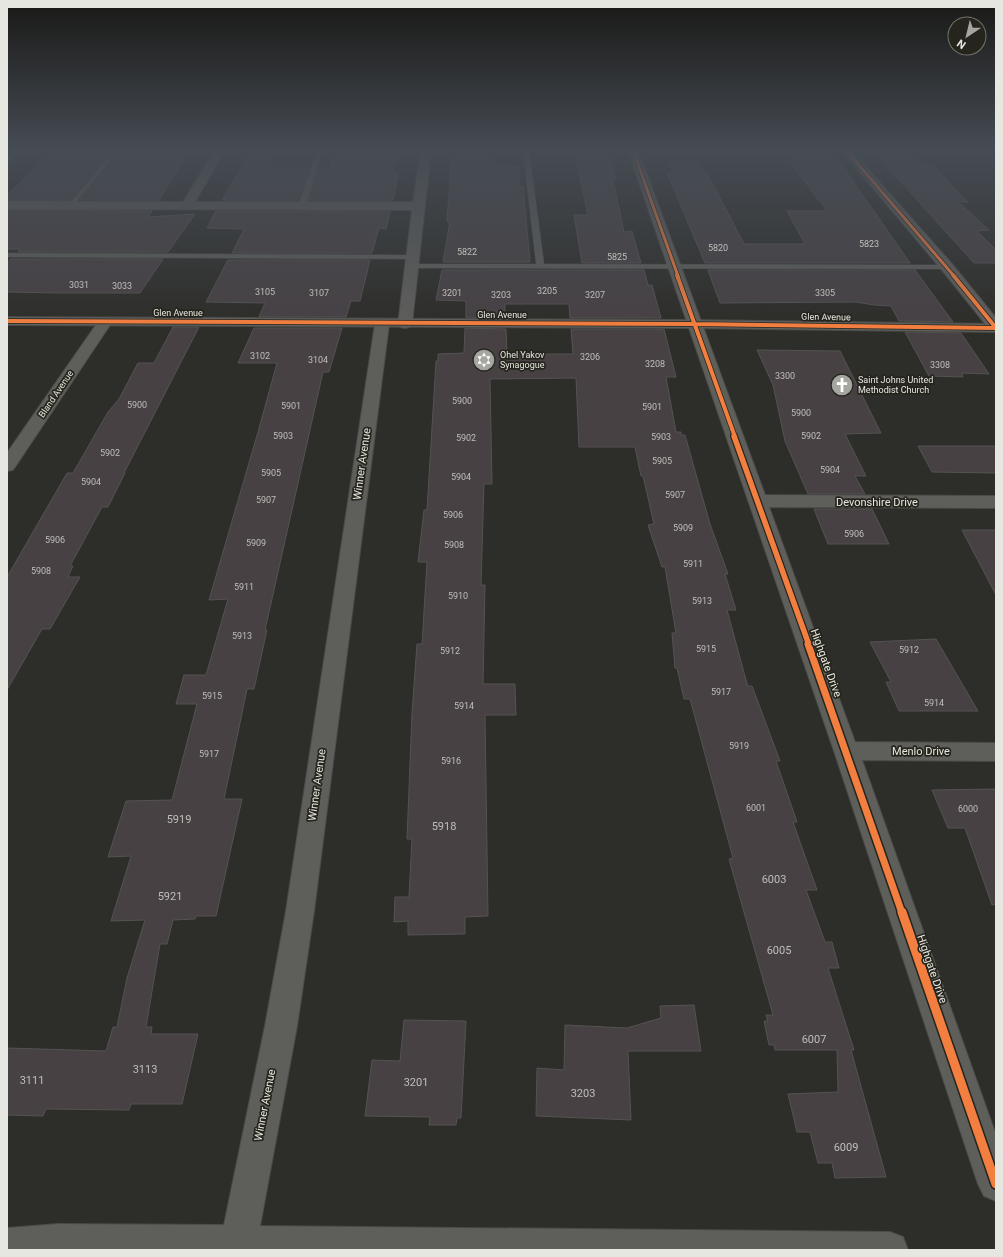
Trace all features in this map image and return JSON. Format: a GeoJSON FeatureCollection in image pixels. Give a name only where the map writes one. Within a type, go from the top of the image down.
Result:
{"type":"FeatureCollection","features":[{"type":"Feature","properties":{"kind":"street","name":"Winner Avenue"},"geometry":{"type":"LineString","coordinates":[[238,1244],[281,1026],[394,324],[411,262],[420,209]]}},
{"type":"Feature","properties":{"kind":"street","name":"Highgate Drive"},"geometry":{"type":"LineString","coordinates":[[654,209],[846,751],[996,1184]]}},
{"type":"Feature","properties":{"kind":"street"},"geometry":{"type":"LineString","coordinates":[[897,209],[947,267],[996,328]]}},
{"type":"Feature","properties":{"kind":"street","name":"Glen Avenue"},"geometry":{"type":"LineString","coordinates":[[7,322],[695,324],[996,328]]}},
{"type":"Feature","properties":{"kind":"street","name":"Bland Avenue"},"geometry":{"type":"LineString","coordinates":[[7,466],[105,322]]}},
{"type":"Feature","properties":{"kind":"street","name":"Devonshire Drive"},"geometry":{"type":"LineString","coordinates":[[757,501],[996,502]]}},
{"type":"Feature","properties":{"kind":"street","name":"Menlo Drive"},"geometry":{"type":"LineString","coordinates":[[846,751],[996,752]]}},
{"type":"Feature","properties":{"kind":"street"},"geometry":{"type":"LineString","coordinates":[[7,1246],[58,1242],[890,1250]]}},
{"type":"Feature","properties":{"kind":"lane"},"geometry":{"type":"LineString","coordinates":[[533,209],[540,265]]}},
{"type":"Feature","properties":{"kind":"lane"},"geometry":{"type":"LineString","coordinates":[[7,255],[540,265],[947,267]]}},
{"type":"Feature","properties":{"kind":"building"},"geometry":{"type":"Polygon","coordinates":[[[448,209],[525,209],[530,262],[443,262],[450,221],[447,221],[448,209]]]}},
{"type":"Feature","properties":{"kind":"building"},"geometry":{"type":"Polygon","coordinates":[[[587,209],[619,209],[624,232],[632,231],[641,263],[582,263],[574,215],[588,215],[587,209]]]}},
{"type":"Feature","properties":{"kind":"building"},"geometry":{"type":"Polygon","coordinates":[[[682,209],[726,209],[744,244],[805,244],[787,211],[827,211],[825,209],[872,209],[910,263],[705,263],[682,209]]]}},
{"type":"Feature","properties":{"kind":"building"},"geometry":{"type":"Polygon","coordinates":[[[925,209],[965,209],[989,230],[977,231],[996,250],[996,263],[974,263],[925,209]]]}},
{"type":"Feature","properties":{"kind":"building"},"geometry":{"type":"Polygon","coordinates":[[[7,210],[152,211],[148,217],[195,214],[168,252],[18,252],[20,249],[7,249],[7,210]]]}},
{"type":"Feature","properties":{"kind":"building"},"geometry":{"type":"Polygon","coordinates":[[[216,211],[390,211],[386,229],[379,228],[372,253],[232,253],[244,229],[207,228],[216,211]]]}},
{"type":"Feature","properties":{"kind":"building"},"geometry":{"type":"Polygon","coordinates":[[[11,259],[163,259],[140,293],[59,293],[7,292],[7,263],[11,259]]]}},
{"type":"Feature","properties":{"kind":"building"},"geometry":{"type":"Polygon","coordinates":[[[228,260],[370,260],[360,301],[351,301],[346,317],[259,317],[265,303],[206,302],[228,260]]]}},
{"type":"Feature","properties":{"kind":"building"},"geometry":{"type":"Polygon","coordinates":[[[442,270],[644,270],[648,285],[652,285],[661,318],[570,318],[569,304],[505,304],[505,318],[466,318],[466,301],[436,300],[442,270]]]}},
{"type":"Feature","properties":{"kind":"building"},"geometry":{"type":"Polygon","coordinates":[[[708,270],[915,270],[953,322],[899,321],[891,306],[856,302],[720,303],[708,270]]]}},
{"type":"Feature","properties":{"kind":"building"},"geometry":{"type":"Polygon","coordinates":[[[173,327],[199,327],[108,507],[102,507],[70,566],[73,566],[68,577],[80,577],[50,629],[42,629],[7,690],[7,577],[67,473],[73,473],[108,412],[119,399],[138,363],[154,363],[173,327]]]}},
{"type":"Feature","properties":{"kind":"building"},"geometry":{"type":"Polygon","coordinates":[[[254,328],[342,328],[329,372],[323,372],[265,630],[267,630],[254,689],[247,689],[224,799],[242,799],[216,916],[196,916],[195,919],[173,920],[167,944],[160,944],[146,1027],[152,1027],[151,1034],[198,1034],[182,1104],[131,1104],[129,1110],[46,1109],[43,1116],[7,1115],[7,1048],[106,1051],[113,1027],[117,1027],[127,978],[145,920],[111,921],[131,856],[108,857],[126,801],[172,800],[197,704],[176,704],[184,675],[206,675],[228,599],[209,600],[277,363],[238,363],[254,328]]]}},
{"type":"Feature","properties":{"kind":"building"},"geometry":{"type":"Polygon","coordinates":[[[465,328],[506,329],[507,354],[573,354],[571,329],[664,329],[676,377],[666,377],[676,432],[681,432],[681,435],[685,435],[710,524],[728,574],[725,574],[736,610],[727,610],[746,680],[748,686],[752,686],[780,761],[776,761],[797,822],[793,822],[817,890],[806,890],[825,942],[832,942],[839,968],[828,968],[854,1050],[851,1050],[886,1177],[835,1178],[832,1163],[818,1163],[810,1132],[797,1132],[788,1094],[838,1092],[837,1050],[775,1050],[774,1045],[769,1045],[764,1021],[768,1021],[766,1015],[773,1015],[729,859],[733,858],[690,699],[684,699],[677,668],[675,668],[672,633],[676,633],[665,567],[662,567],[648,525],[654,524],[635,447],[579,447],[576,378],[490,379],[492,484],[484,484],[481,585],[485,585],[483,684],[515,684],[516,715],[485,715],[488,916],[465,917],[465,934],[408,935],[408,921],[394,922],[395,897],[409,897],[412,839],[407,839],[412,713],[417,644],[422,644],[427,562],[418,562],[424,510],[427,510],[436,361],[438,361],[438,354],[464,353],[465,328]]]}},
{"type":"Feature","properties":{"kind":"building"},"geometry":{"type":"Polygon","coordinates":[[[905,332],[961,333],[989,374],[962,373],[963,377],[929,376],[905,332]]]}},
{"type":"Feature","properties":{"kind":"building"},"geometry":{"type":"Polygon","coordinates":[[[757,350],[840,351],[881,433],[845,434],[866,476],[855,476],[865,494],[808,494],[785,441],[773,385],[757,350]]]}},
{"type":"Feature","properties":{"kind":"building"},"geometry":{"type":"Polygon","coordinates":[[[918,446],[996,446],[996,473],[932,472],[918,446]]]}},
{"type":"Feature","properties":{"kind":"building"},"geometry":{"type":"Polygon","coordinates":[[[814,509],[872,509],[889,544],[828,544],[814,509]]]}},
{"type":"Feature","properties":{"kind":"building"},"geometry":{"type":"Polygon","coordinates":[[[962,530],[996,530],[996,595],[962,530]]]}},
{"type":"Feature","properties":{"kind":"building"},"geometry":{"type":"Polygon","coordinates":[[[936,639],[978,711],[899,711],[886,682],[891,682],[870,642],[936,639]]]}},
{"type":"Feature","properties":{"kind":"building"},"geometry":{"type":"Polygon","coordinates":[[[996,789],[996,904],[992,905],[965,828],[948,828],[932,790],[996,789]]]}},
{"type":"Feature","properties":{"kind":"building"},"geometry":{"type":"Polygon","coordinates":[[[694,1005],[701,1051],[628,1051],[631,1120],[536,1116],[537,1068],[564,1070],[565,1025],[627,1028],[661,1018],[660,1006],[694,1005]]]}},
{"type":"Feature","properties":{"kind":"building"},"geometry":{"type":"Polygon","coordinates":[[[404,1020],[466,1021],[461,1118],[457,1118],[456,1125],[429,1125],[430,1117],[365,1116],[372,1060],[400,1061],[404,1020]]]}},
{"type":"Feature","properties":{"kind":"cycle path"},"geometry":{"type":"LineString","coordinates":[[654,209],[846,751],[996,1184]]}},
{"type":"Feature","properties":{"kind":"cycle path"},"geometry":{"type":"LineString","coordinates":[[897,209],[947,267],[996,328]]}},
{"type":"Feature","properties":{"kind":"cycle path"},"geometry":{"type":"LineString","coordinates":[[7,321],[695,324],[996,328]]}},
{"type":"Feature","properties":{"kind":"place","name":"Ohel Yakov Synagogue"},"geometry":{"type":"Point","coordinates":[484,360]}},
{"type":"Feature","properties":{"kind":"place","name":"Saint Johns United Methodist Church"},"geometry":{"type":"Point","coordinates":[842,385]}}]}
